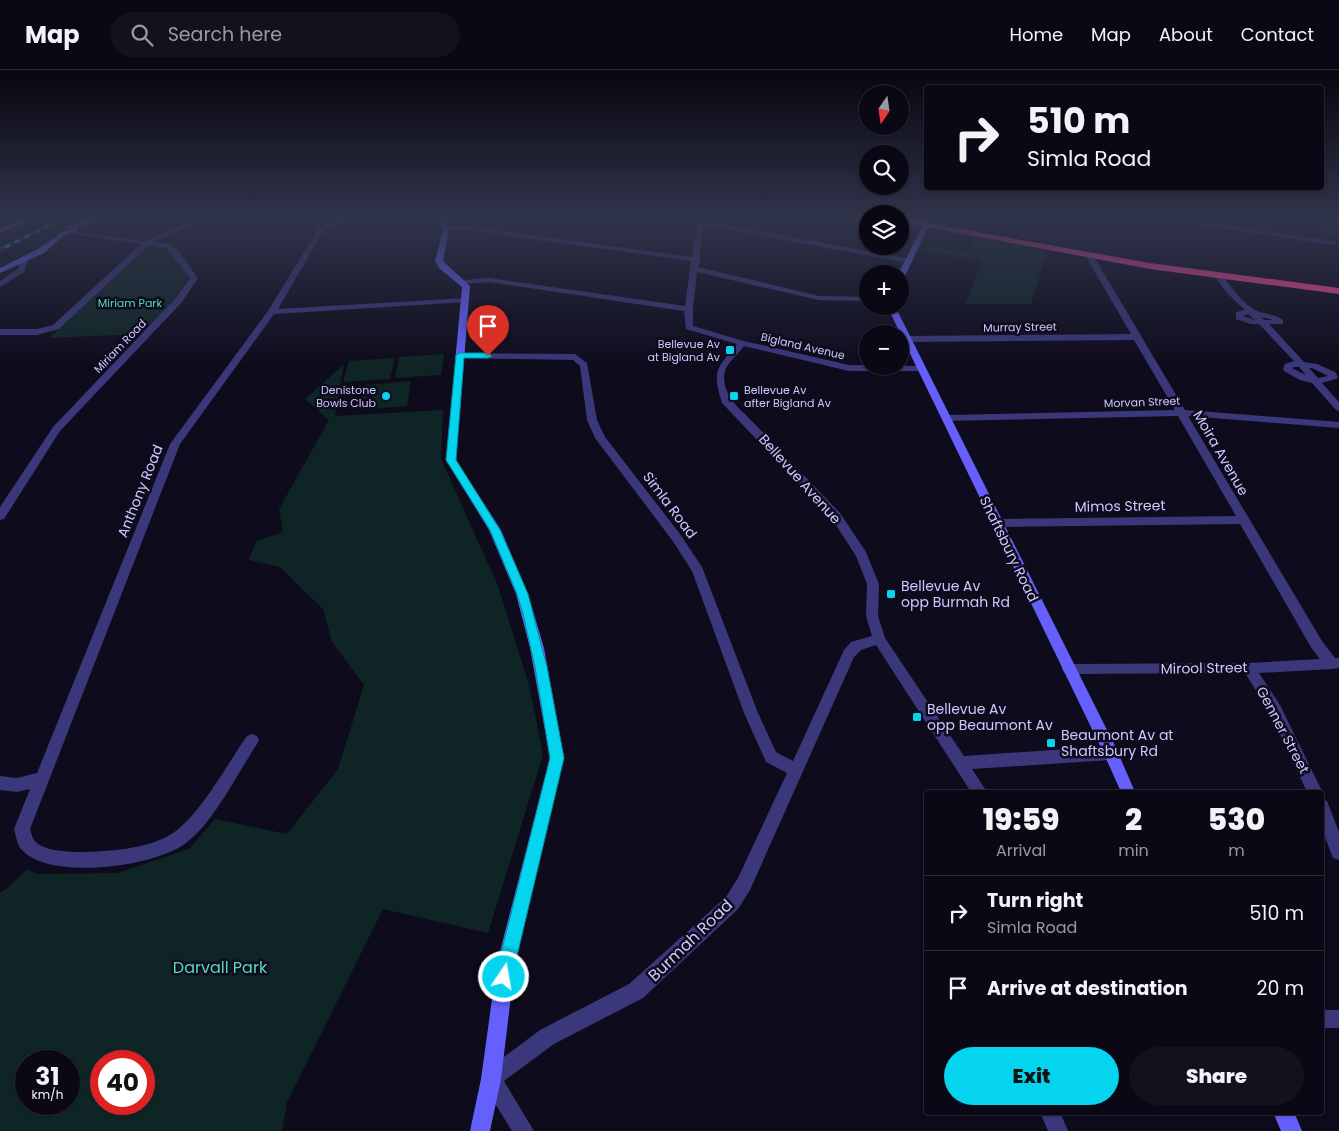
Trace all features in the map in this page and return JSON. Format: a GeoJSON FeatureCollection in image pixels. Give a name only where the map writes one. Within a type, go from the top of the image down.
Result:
{"type":"FeatureCollection","features":[{"type":"Feature","properties":{"kind":"highway"},"geometry":{"type":"LineString","coordinates":[[1154,267],[1338,290]]}},
{"type":"Feature","properties":{"kind":"highway"},"geometry":{"type":"LineString","coordinates":[[1178,267],[1338,290]]}},
{"type":"Feature","properties":{"kind":"street"},"geometry":{"type":"LineString","coordinates":[[0,285],[17,267]]}},
{"type":"Feature","properties":{"kind":"street"},"geometry":{"type":"LineString","coordinates":[[0,332],[37,332],[56,327],[121,267]]}},
{"type":"Feature","properties":{"kind":"street","name":"Miriam Road"},"geometry":{"type":"LineString","coordinates":[[0,516],[56,429],[179,300],[194,278],[185,267]]}},
{"type":"Feature","properties":{"kind":"street","name":"Anthony Road"},"geometry":{"type":"LineString","coordinates":[[252,740],[202,814],[180,838],[170,845],[158,850],[121,858],[61,860],[26,846],[22,836],[22,829],[175,444],[272,312],[299,267]]}},
{"type":"Feature","properties":{"kind":"street"},"geometry":{"type":"LineString","coordinates":[[443,267],[464,282],[466,286],[451,460],[495,530],[522,594],[539,657],[557,758],[506,963],[491,1079],[480,1131]]}},
{"type":"Feature","properties":{"kind":"street","name":"Moira Avenue"},"geometry":{"type":"LineString","coordinates":[[1096,267],[1317,644],[1335,663]]}},
{"type":"Feature","properties":{"kind":"street"},"geometry":{"type":"LineString","coordinates":[[742,343],[689,327],[687,319],[688,309],[695,269],[818,298],[859,299]]}},
{"type":"Feature","properties":{"kind":"street"},"geometry":{"type":"LineString","coordinates":[[1218,275],[1241,303],[1304,365],[1339,408]]}},
{"type":"Feature","properties":{"kind":"street"},"geometry":{"type":"LineString","coordinates":[[464,282],[488,280],[688,309]]}},
{"type":"Feature","properties":{"kind":"street"},"geometry":{"type":"LineString","coordinates":[[272,312],[466,300]]}},
{"type":"Feature","properties":{"kind":"street"},"geometry":{"type":"LineString","coordinates":[[1253,313],[1274,316],[1280,322],[1262,323],[1251,322],[1239,317],[1239,314],[1253,313]]}},
{"type":"Feature","properties":{"kind":"street","name":"Murray Street"},"geometry":{"type":"LineString","coordinates":[[909,339],[1136,337]]}},
{"type":"Feature","properties":{"kind":"street","name":"Bigland Avenue"},"geometry":{"type":"LineString","coordinates":[[742,343],[848,368],[920,368]]}},
{"type":"Feature","properties":{"kind":"street","name":"Bellevue Avenue"},"geometry":{"type":"LineString","coordinates":[[742,343],[722,368],[720,380],[727,403],[742,416],[836,516],[862,554],[873,584],[872,616],[879,640],[978,790]]}},
{"type":"Feature","properties":{"kind":"street","name":"Shaftsbury Road"},"geometry":{"type":"LineString","coordinates":[[909,347],[1111,753],[1127,790]]}},
{"type":"Feature","properties":{"kind":"street","name":"Simla Road"},"geometry":{"type":"LineString","coordinates":[[460,355],[576,357],[584,365],[592,420],[600,438],[676,537],[698,570],[751,714],[771,757],[796,770]]}},
{"type":"Feature","properties":{"kind":"street"},"geometry":{"type":"LineString","coordinates":[[1294,364],[1304,365],[1324,369],[1332,374],[1333,378],[1327,381],[1302,378],[1287,369],[1288,366],[1294,364]]}},
{"type":"Feature","properties":{"kind":"street","name":"Morvan Street"},"geometry":{"type":"LineString","coordinates":[[946,418],[1206,414],[1339,425]]}},
{"type":"Feature","properties":{"kind":"street","name":"Mimos Street"},"geometry":{"type":"LineString","coordinates":[[996,523],[1244,520]]}},
{"type":"Feature","properties":{"kind":"street","name":"Burmah Road"},"geometry":{"type":"LineString","coordinates":[[491,1079],[547,1037],[636,991],[732,902],[744,884],[849,654],[856,646],[879,640]]}},
{"type":"Feature","properties":{"kind":"street","name":"Mirool Street"},"geometry":{"type":"LineString","coordinates":[[1069,669],[1249,668],[1335,663]]}},
{"type":"Feature","properties":{"kind":"street","name":"Genner Street"},"geometry":{"type":"LineString","coordinates":[[1249,668],[1275,709],[1314,790]]}},
{"type":"Feature","properties":{"kind":"street"},"geometry":{"type":"LineString","coordinates":[[959,763],[1111,753]]}},
{"type":"Feature","properties":{"kind":"street"},"geometry":{"type":"LineString","coordinates":[[0,783],[17,785],[42,779]]}},
{"type":"Feature","properties":{"kind":"street"},"geometry":{"type":"LineString","coordinates":[[1324,814],[1339,852]]}},
{"type":"Feature","properties":{"kind":"street"},"geometry":{"type":"LineString","coordinates":[[1324,1019],[1339,1019]]}},
{"type":"Feature","properties":{"kind":"street"},"geometry":{"type":"LineString","coordinates":[[491,1079],[524,1131]]}},
{"type":"Feature","properties":{"kind":"street"},"geometry":{"type":"LineString","coordinates":[[1051,1115],[1058,1131]]}},
{"type":"Feature","properties":{"kind":"street"},"geometry":{"type":"LineString","coordinates":[[1284,1115],[1292,1131]]}},
{"type":"Feature","properties":{"kind":"green space","name":"Miriam Park"},"geometry":{"type":"Polygon","coordinates":[[[126,267],[181,267],[189,277],[174,300],[143,334],[49,338],[126,267]]]}},
{"type":"Feature","properties":{"kind":"green space"},"geometry":{"type":"Polygon","coordinates":[[[980,267],[1042,267],[1031,304],[966,304],[980,267]]]}},
{"type":"Feature","properties":{"kind":"green space","name":"Denistone Bowls Club"},"geometry":{"type":"Polygon","coordinates":[[[444,354],[441,375],[395,378],[399,357],[444,354]]]}},
{"type":"Feature","properties":{"kind":"green space","name":"Denistone Bowls Club"},"geometry":{"type":"Polygon","coordinates":[[[395,358],[390,379],[343,382],[349,361],[395,358]]]}},
{"type":"Feature","properties":{"kind":"green space","name":"Darvall Park"},"geometry":{"type":"Polygon","coordinates":[[[344,364],[335,416],[443,410],[441,459],[498,586],[529,685],[543,755],[488,933],[383,909],[287,1102],[282,1131],[0,1131],[0,893],[28,869],[36,874],[118,873],[189,849],[215,819],[287,834],[338,769],[364,685],[332,642],[323,609],[280,567],[249,560],[256,541],[283,532],[279,509],[329,420],[305,399],[344,364]]]}},
{"type":"Feature","properties":{"kind":"green space","name":"Denistone Bowls Club"},"geometry":{"type":"Polygon","coordinates":[[[411,381],[407,406],[359,410],[365,385],[411,381]]]}},
{"type":"Feature","properties":{"kind":"place","name":"Bellevue Av at Bigland Av"},"geometry":{"type":"Point","coordinates":[730,350]}},
{"type":"Feature","properties":{"kind":"place","name":"Denistone Bowls Club"},"geometry":{"type":"Point","coordinates":[386,396]}},
{"type":"Feature","properties":{"kind":"place","name":"Bellevue Av after Bigland Av"},"geometry":{"type":"Point","coordinates":[734,396]}},
{"type":"Feature","properties":{"kind":"place","name":"Bellevue Av opp Burmah Rd"},"geometry":{"type":"Point","coordinates":[891,594]}},
{"type":"Feature","properties":{"kind":"place","name":"Bellevue Av opp Beaumont Av"},"geometry":{"type":"Point","coordinates":[917,717]}},
{"type":"Feature","properties":{"kind":"place","name":"Beaumont Av at Shaftsbury Rd"},"geometry":{"type":"Point","coordinates":[1051,743]}},
{"type":"Feature","properties":{"kind":"route"},"geometry":{"type":"LineString","coordinates":[[488,356],[460,355],[451,460],[495,530],[522,594],[529,614],[541,667],[557,758],[504,977]]}}]}
